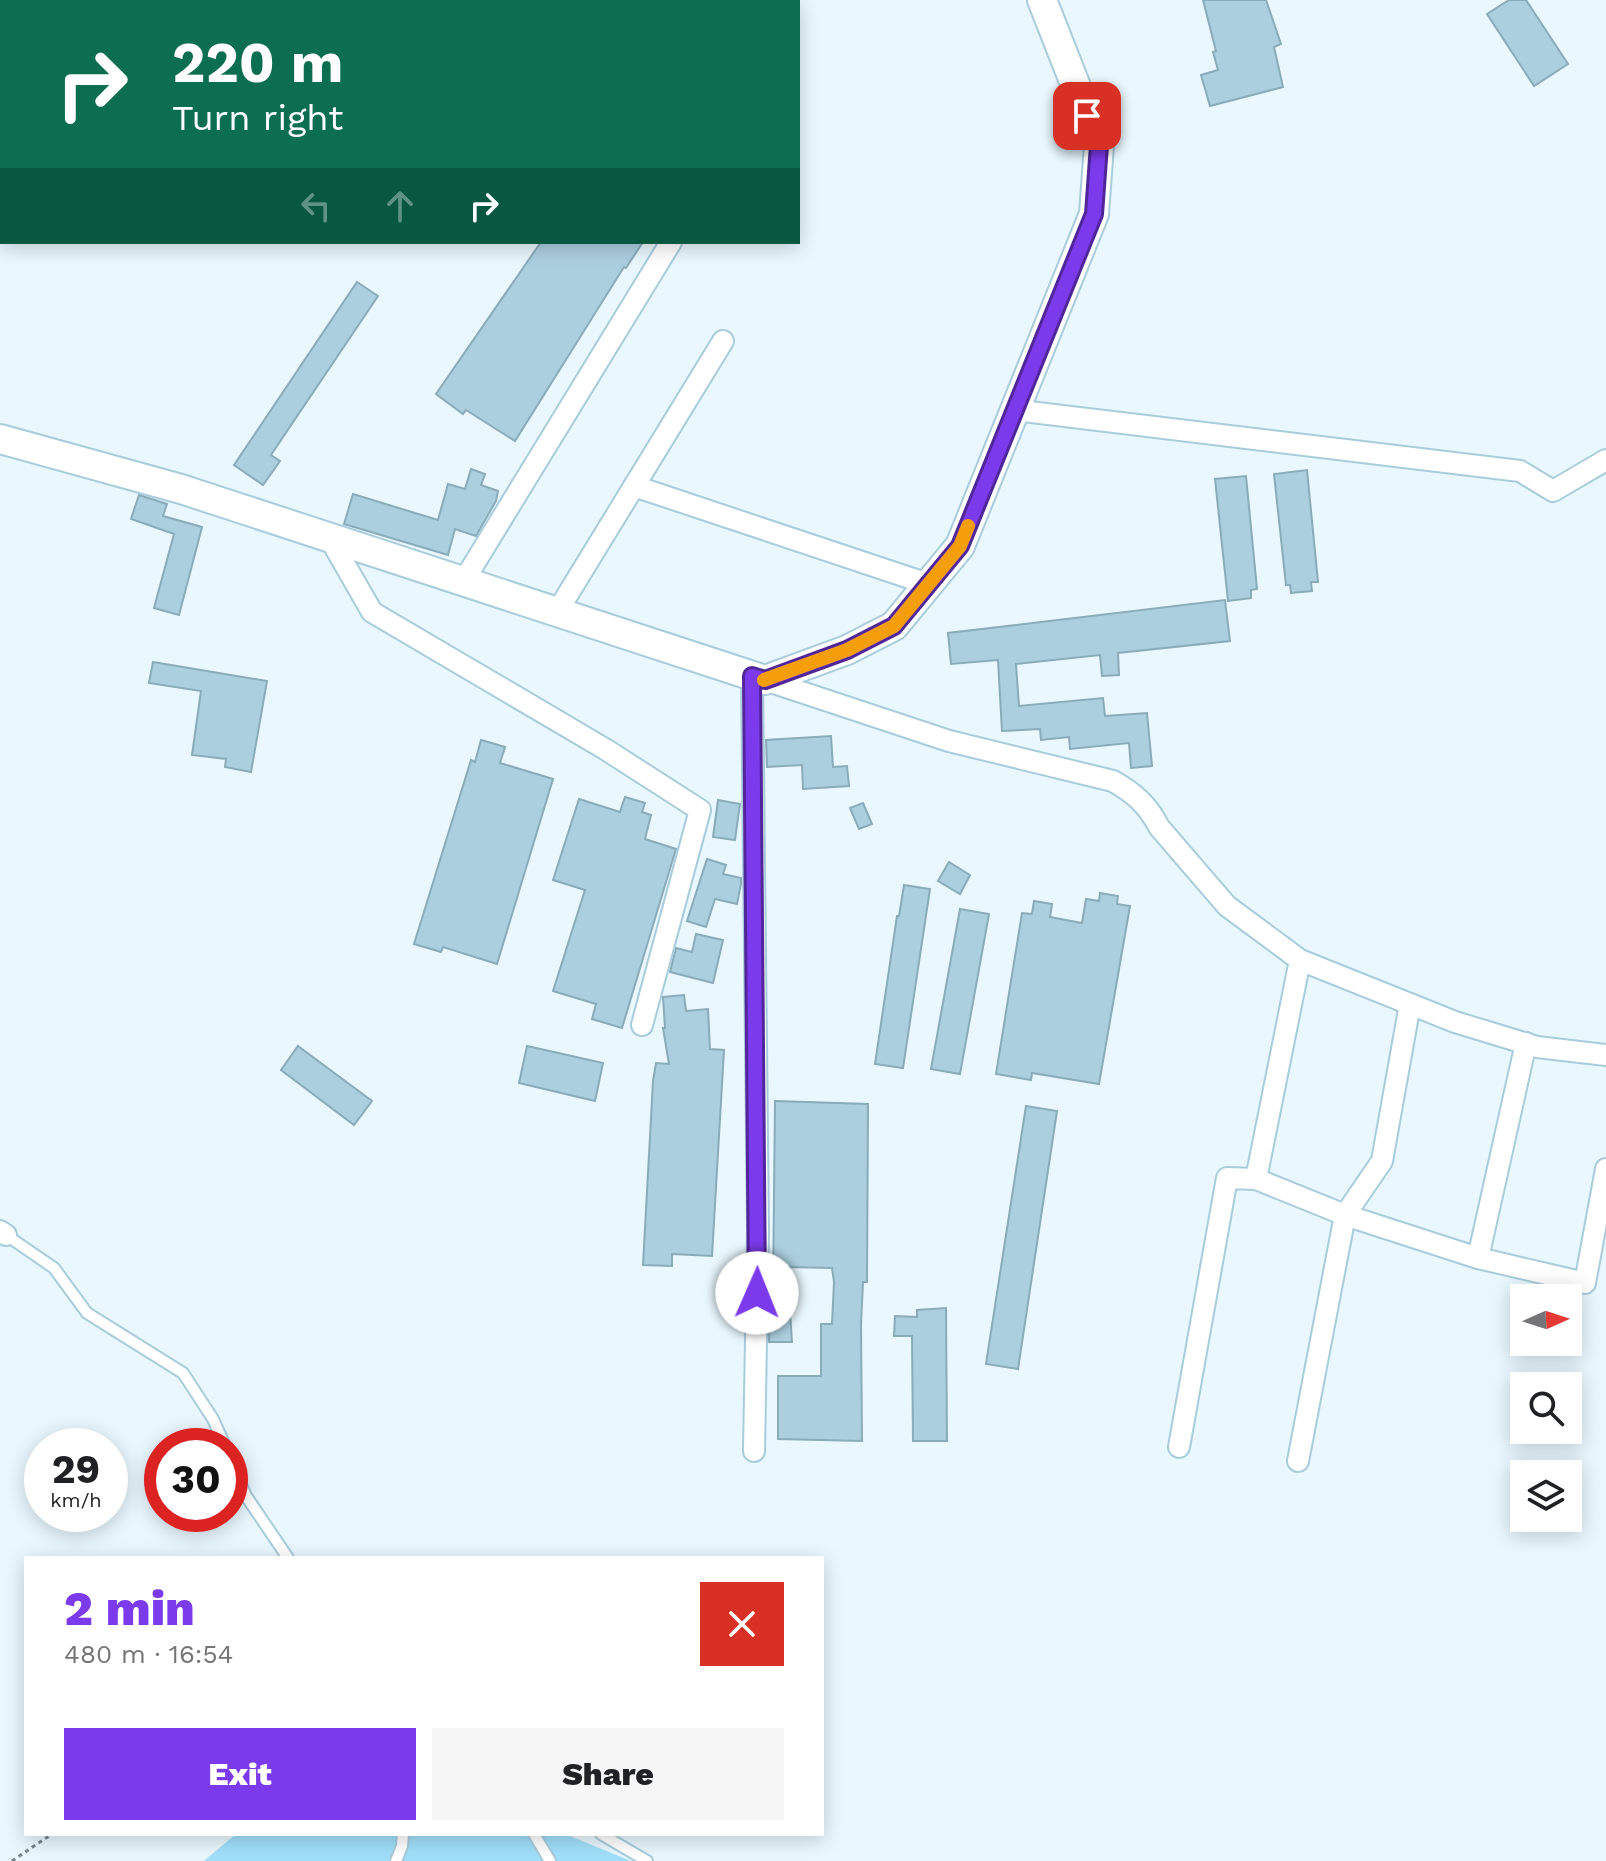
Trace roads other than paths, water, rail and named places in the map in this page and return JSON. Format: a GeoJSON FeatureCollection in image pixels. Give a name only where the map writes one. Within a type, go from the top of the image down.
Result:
{"type":"FeatureCollection","features":[{"type":"Feature","properties":{"kind":"street"},"geometry":{"type":"LineString","coordinates":[[758,678],[847,650],[894,626],[960,546],[1094,214],[1099,145],[1042,0]]}},
{"type":"Feature","properties":{"kind":"street"},"geometry":{"type":"LineString","coordinates":[[463,582],[670,244]]}},
{"type":"Feature","properties":{"kind":"street"},"geometry":{"type":"LineString","coordinates":[[557,612],[723,341]]}},
{"type":"Feature","properties":{"kind":"street"},"geometry":{"type":"LineString","coordinates":[[1014,410],[1520,471],[1553,491],[1606,460]]}},
{"type":"Feature","properties":{"kind":"street"},"geometry":{"type":"LineString","coordinates":[[0,439],[181,489],[949,741],[1113,781],[1137,795],[1151,811],[1159,827],[1227,906],[1300,960],[1455,1022],[1526,1043],[1606,1055]]}},
{"type":"Feature","properties":{"kind":"street"},"geometry":{"type":"LineString","coordinates":[[634,486],[928,584]]}},
{"type":"Feature","properties":{"kind":"street"},"geometry":{"type":"LineString","coordinates":[[329,537],[372,612],[592,741],[700,810],[642,1025]]}},
{"type":"Feature","properties":{"kind":"street"},"geometry":{"type":"LineString","coordinates":[[754,1451],[758,1230],[758,678]]}},
{"type":"Feature","properties":{"kind":"street"},"geometry":{"type":"LineString","coordinates":[[1256,1179],[1300,960]]}},
{"type":"Feature","properties":{"kind":"street"},"geometry":{"type":"LineString","coordinates":[[1298,1461],[1345,1215],[1382,1161],[1410,1004]]}},
{"type":"Feature","properties":{"kind":"street"},"geometry":{"type":"LineString","coordinates":[[1478,1258],[1526,1043]]}},
{"type":"Feature","properties":{"kind":"street"},"geometry":{"type":"LineString","coordinates":[[1179,1447],[1227,1178],[1256,1179],[1345,1215],[1478,1258],[1585,1283],[1606,1169]]}},
{"type":"Feature","properties":{"kind":"lane"},"geometry":{"type":"LineString","coordinates":[[3,1233],[54,1268],[87,1313],[183,1373],[217,1428]]}},
{"type":"Feature","properties":{"kind":"lane"},"geometry":{"type":"LineString","coordinates":[[248,1499],[287,1556]]}},
{"type":"Feature","properties":{"kind":"lane"},"geometry":{"type":"LineString","coordinates":[[396,1861],[403,1836]]}},
{"type":"Feature","properties":{"kind":"lane"},"geometry":{"type":"LineString","coordinates":[[535,1836],[550,1861]]}},
{"type":"Feature","properties":{"kind":"lane"},"geometry":{"type":"LineString","coordinates":[[604,1836],[647,1861]]}}]}
